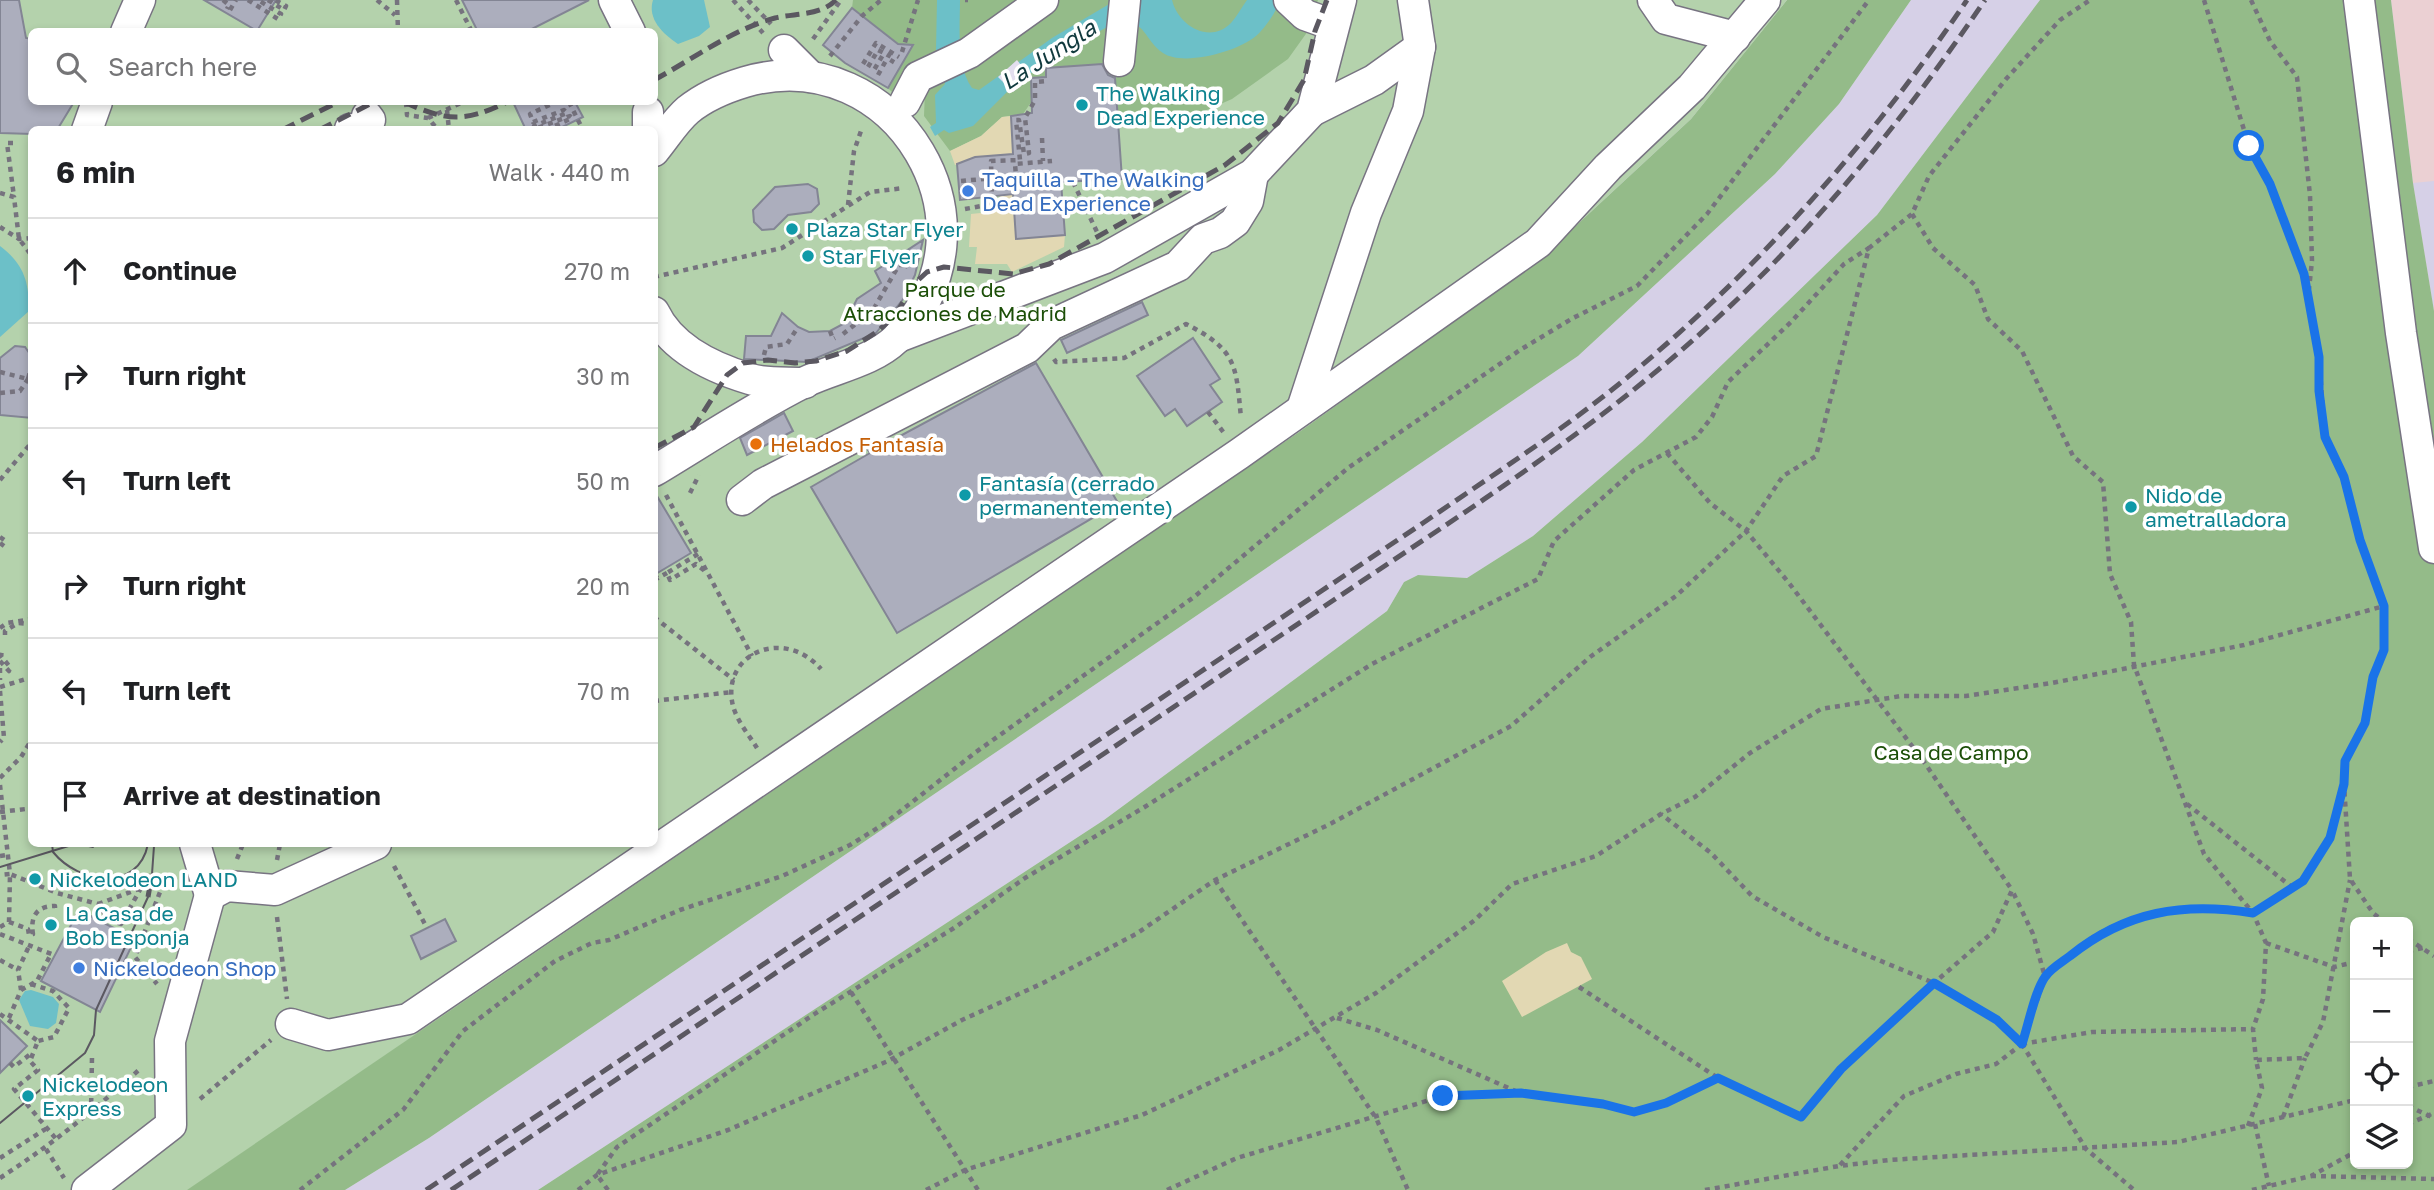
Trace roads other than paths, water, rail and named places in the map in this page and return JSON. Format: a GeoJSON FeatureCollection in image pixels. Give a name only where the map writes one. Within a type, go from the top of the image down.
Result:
{"type":"FeatureCollection","features":[{"type":"Feature","properties":{"kind":"street"},"geometry":{"type":"LineString","coordinates":[[128,28],[140,0]]}},
{"type":"Feature","properties":{"kind":"street"},"geometry":{"type":"LineString","coordinates":[[614,0],[628,28]]}},
{"type":"Feature","properties":{"kind":"street"},"geometry":{"type":"LineString","coordinates":[[885,102],[918,77],[969,53],[1044,0]]}},
{"type":"Feature","properties":{"kind":"street"},"geometry":{"type":"LineString","coordinates":[[1289,0],[1305,15],[1337,13],[1312,111]]}},
{"type":"Feature","properties":{"kind":"street"},"geometry":{"type":"LineString","coordinates":[[1302,409],[1366,213],[1408,111],[1420,47],[1413,0]]}},
{"type":"Feature","properties":{"kind":"street"},"geometry":{"type":"LineString","coordinates":[[1653,0],[1666,19],[1735,37]]}},
{"type":"Feature","properties":{"kind":"street"},"geometry":{"type":"LineString","coordinates":[[291,1024],[328,1035],[408,1018],[1244,450],[1538,243],[1608,167],[1692,87],[1765,0]]}},
{"type":"Feature","properties":{"kind":"street"},"geometry":{"type":"LineString","coordinates":[[2359,0],[2401,333],[2434,548]]}},
{"type":"Feature","properties":{"kind":"street"},"geometry":{"type":"LineString","coordinates":[[1117,60],[1122,10]]}},
{"type":"Feature","properties":{"kind":"street"},"geometry":{"type":"LineString","coordinates":[[898,338],[1108,256],[1253,174],[1312,111],[1374,80],[1420,47]]}},
{"type":"Feature","properties":{"kind":"street"},"geometry":{"type":"LineString","coordinates":[[784,50],[815,78]]}},
{"type":"Feature","properties":{"kind":"street"},"geometry":{"type":"LineString","coordinates":[[658,146],[688,111],[725,88],[767,76],[815,78],[848,87],[885,102],[914,140],[935,183],[940,214],[939,258],[923,304],[898,338],[884,350],[805,383],[685,439],[658,476]]}},
{"type":"Feature","properties":{"kind":"street"},"geometry":{"type":"LineString","coordinates":[[89,126],[96,105]]}},
{"type":"Feature","properties":{"kind":"street"},"geometry":{"type":"LineString","coordinates":[[742,500],[763,484],[1027,348],[1040,335],[1067,317],[1178,266],[1203,239],[1220,233],[1235,222],[1248,201],[1253,174]]}},
{"type":"Feature","properties":{"kind":"street"},"geometry":{"type":"LineString","coordinates":[[658,320],[681,353],[751,379],[805,383]]}},
{"type":"Feature","properties":{"kind":"street"},"geometry":{"type":"LineString","coordinates":[[76,1185],[171,1125],[170,1041],[210,895],[196,847]]}},
{"type":"Feature","properties":{"kind":"street"},"geometry":{"type":"LineString","coordinates":[[210,895],[227,886],[275,890],[382,850]]}},
{"type":"Feature","properties":{"kind":"water"},"geometry":{"type":"Polygon","coordinates":[[[653,0],[704,0],[710,27],[699,36],[678,44],[662,31],[654,20],[653,0]]]}},
{"type":"Feature","properties":{"kind":"water","name":"La Jungla"},"geometry":{"type":"Polygon","coordinates":[[[937,0],[960,0],[963,69],[972,88],[979,90],[1052,38],[1116,0],[1172,0],[1175,9],[1188,24],[1204,32],[1213,32],[1231,23],[1247,0],[1280,0],[1267,24],[1248,42],[1224,52],[1197,58],[1172,57],[1163,53],[1139,27],[1117,21],[1044,64],[1013,86],[973,126],[949,133],[944,130],[935,136],[930,127],[936,123],[935,95],[945,84],[936,50],[937,0]]]}},
{"type":"Feature","properties":{"kind":"water"},"geometry":{"type":"Polygon","coordinates":[[[0,246],[15,260],[24,274],[28,291],[28,312],[0,337],[0,246]]]}},
{"type":"Feature","properties":{"kind":"water"},"geometry":{"type":"Polygon","coordinates":[[[31,990],[53,997],[59,1004],[56,1023],[48,1029],[30,1026],[19,1000],[25,991],[31,990]]]}},
{"type":"Feature","properties":{"kind":"tram line"},"geometry":{"type":"LineString","coordinates":[[52,847],[53,852],[64,863],[77,871],[106,878],[120,877],[133,870],[142,860],[147,847]]}},
{"type":"Feature","properties":{"kind":"tram line"},"geometry":{"type":"LineString","coordinates":[[0,867],[65,847]]}},
{"type":"Feature","properties":{"kind":"tram line"},"geometry":{"type":"LineString","coordinates":[[152,874],[154,847]]}},
{"type":"Feature","properties":{"kind":"tram line"},"geometry":{"type":"LineString","coordinates":[[0,1123],[85,1053],[94,1035],[96,1010],[148,897]]}},
{"type":"Feature","properties":{"kind":"railway"},"geometry":{"type":"LineString","coordinates":[[658,78],[744,29],[775,18],[823,9],[836,0]]}},
{"type":"Feature","properties":{"kind":"railway"},"geometry":{"type":"LineString","coordinates":[[658,446],[694,427],[727,375],[743,363],[768,360],[795,363],[816,361],[847,351],[878,331],[896,314],[914,284],[927,272],[944,267],[1013,274],[1049,264],[1225,165],[1278,123],[1304,80],[1315,31],[1327,0]]}},
{"type":"Feature","properties":{"kind":"railway"},"geometry":{"type":"LineString","coordinates":[[426,1190],[1423,523],[1610,392],[1728,287],[1814,197],[1894,101],[1967,0]]}},
{"type":"Feature","properties":{"kind":"railway"},"geometry":{"type":"LineString","coordinates":[[451,1190],[1458,517],[1538,462],[1642,383],[1739,298],[1828,205],[1910,105],[1985,0]]}},
{"type":"Feature","properties":{"kind":"railway"},"geometry":{"type":"LineString","coordinates":[[290,126],[332,105]]}},
{"type":"Feature","properties":{"kind":"railway"},"geometry":{"type":"LineString","coordinates":[[327,126],[368,105]]}},
{"type":"Feature","properties":{"kind":"railway"},"geometry":{"type":"LineString","coordinates":[[412,105],[432,113],[455,117],[479,114],[501,105]]}},
{"type":"Feature","properties":{"kind":"railway"},"geometry":{"type":"LineString","coordinates":[[148,897],[152,874]]}},
{"type":"Feature","properties":{"kind":"place","name":"The Walking Dead Experience"},"geometry":{"type":"Point","coordinates":[1082,105]}},
{"type":"Feature","properties":{"kind":"place","name":"Taquilla - The Walking Dead Experience"},"geometry":{"type":"Point","coordinates":[968,191]}},
{"type":"Feature","properties":{"kind":"place","name":"Plaza Star Flyer"},"geometry":{"type":"Point","coordinates":[792,229]}},
{"type":"Feature","properties":{"kind":"place","name":"Star Flyer"},"geometry":{"type":"Point","coordinates":[808,256]}},
{"type":"Feature","properties":{"kind":"place","name":"Helados Fantasía"},"geometry":{"type":"Point","coordinates":[756,444]}},
{"type":"Feature","properties":{"kind":"place","name":"Fantasía (cerrado permanentemente)"},"geometry":{"type":"Point","coordinates":[965,495]}},
{"type":"Feature","properties":{"kind":"place","name":"Nido de ametralladora"},"geometry":{"type":"Point","coordinates":[2131,507]}},
{"type":"Feature","properties":{"kind":"place","name":"Nickelodeon LAND"},"geometry":{"type":"Point","coordinates":[35,879]}},
{"type":"Feature","properties":{"kind":"place","name":"La Casa de Bob Esponja"},"geometry":{"type":"Point","coordinates":[51,925]}},
{"type":"Feature","properties":{"kind":"place","name":"Nickelodeon Shop"},"geometry":{"type":"Point","coordinates":[79,968]}},
{"type":"Feature","properties":{"kind":"place","name":"Nickelodeon Express"},"geometry":{"type":"Point","coordinates":[28,1096]}},
{"type":"Feature","properties":{"kind":"park label","name":"Parque de Atracciones de Madrid"},"geometry":{"type":"Point","coordinates":[955,301]}},
{"type":"Feature","properties":{"kind":"park label","name":"Casa de Campo"},"geometry":{"type":"Point","coordinates":[1951,752]}}]}
